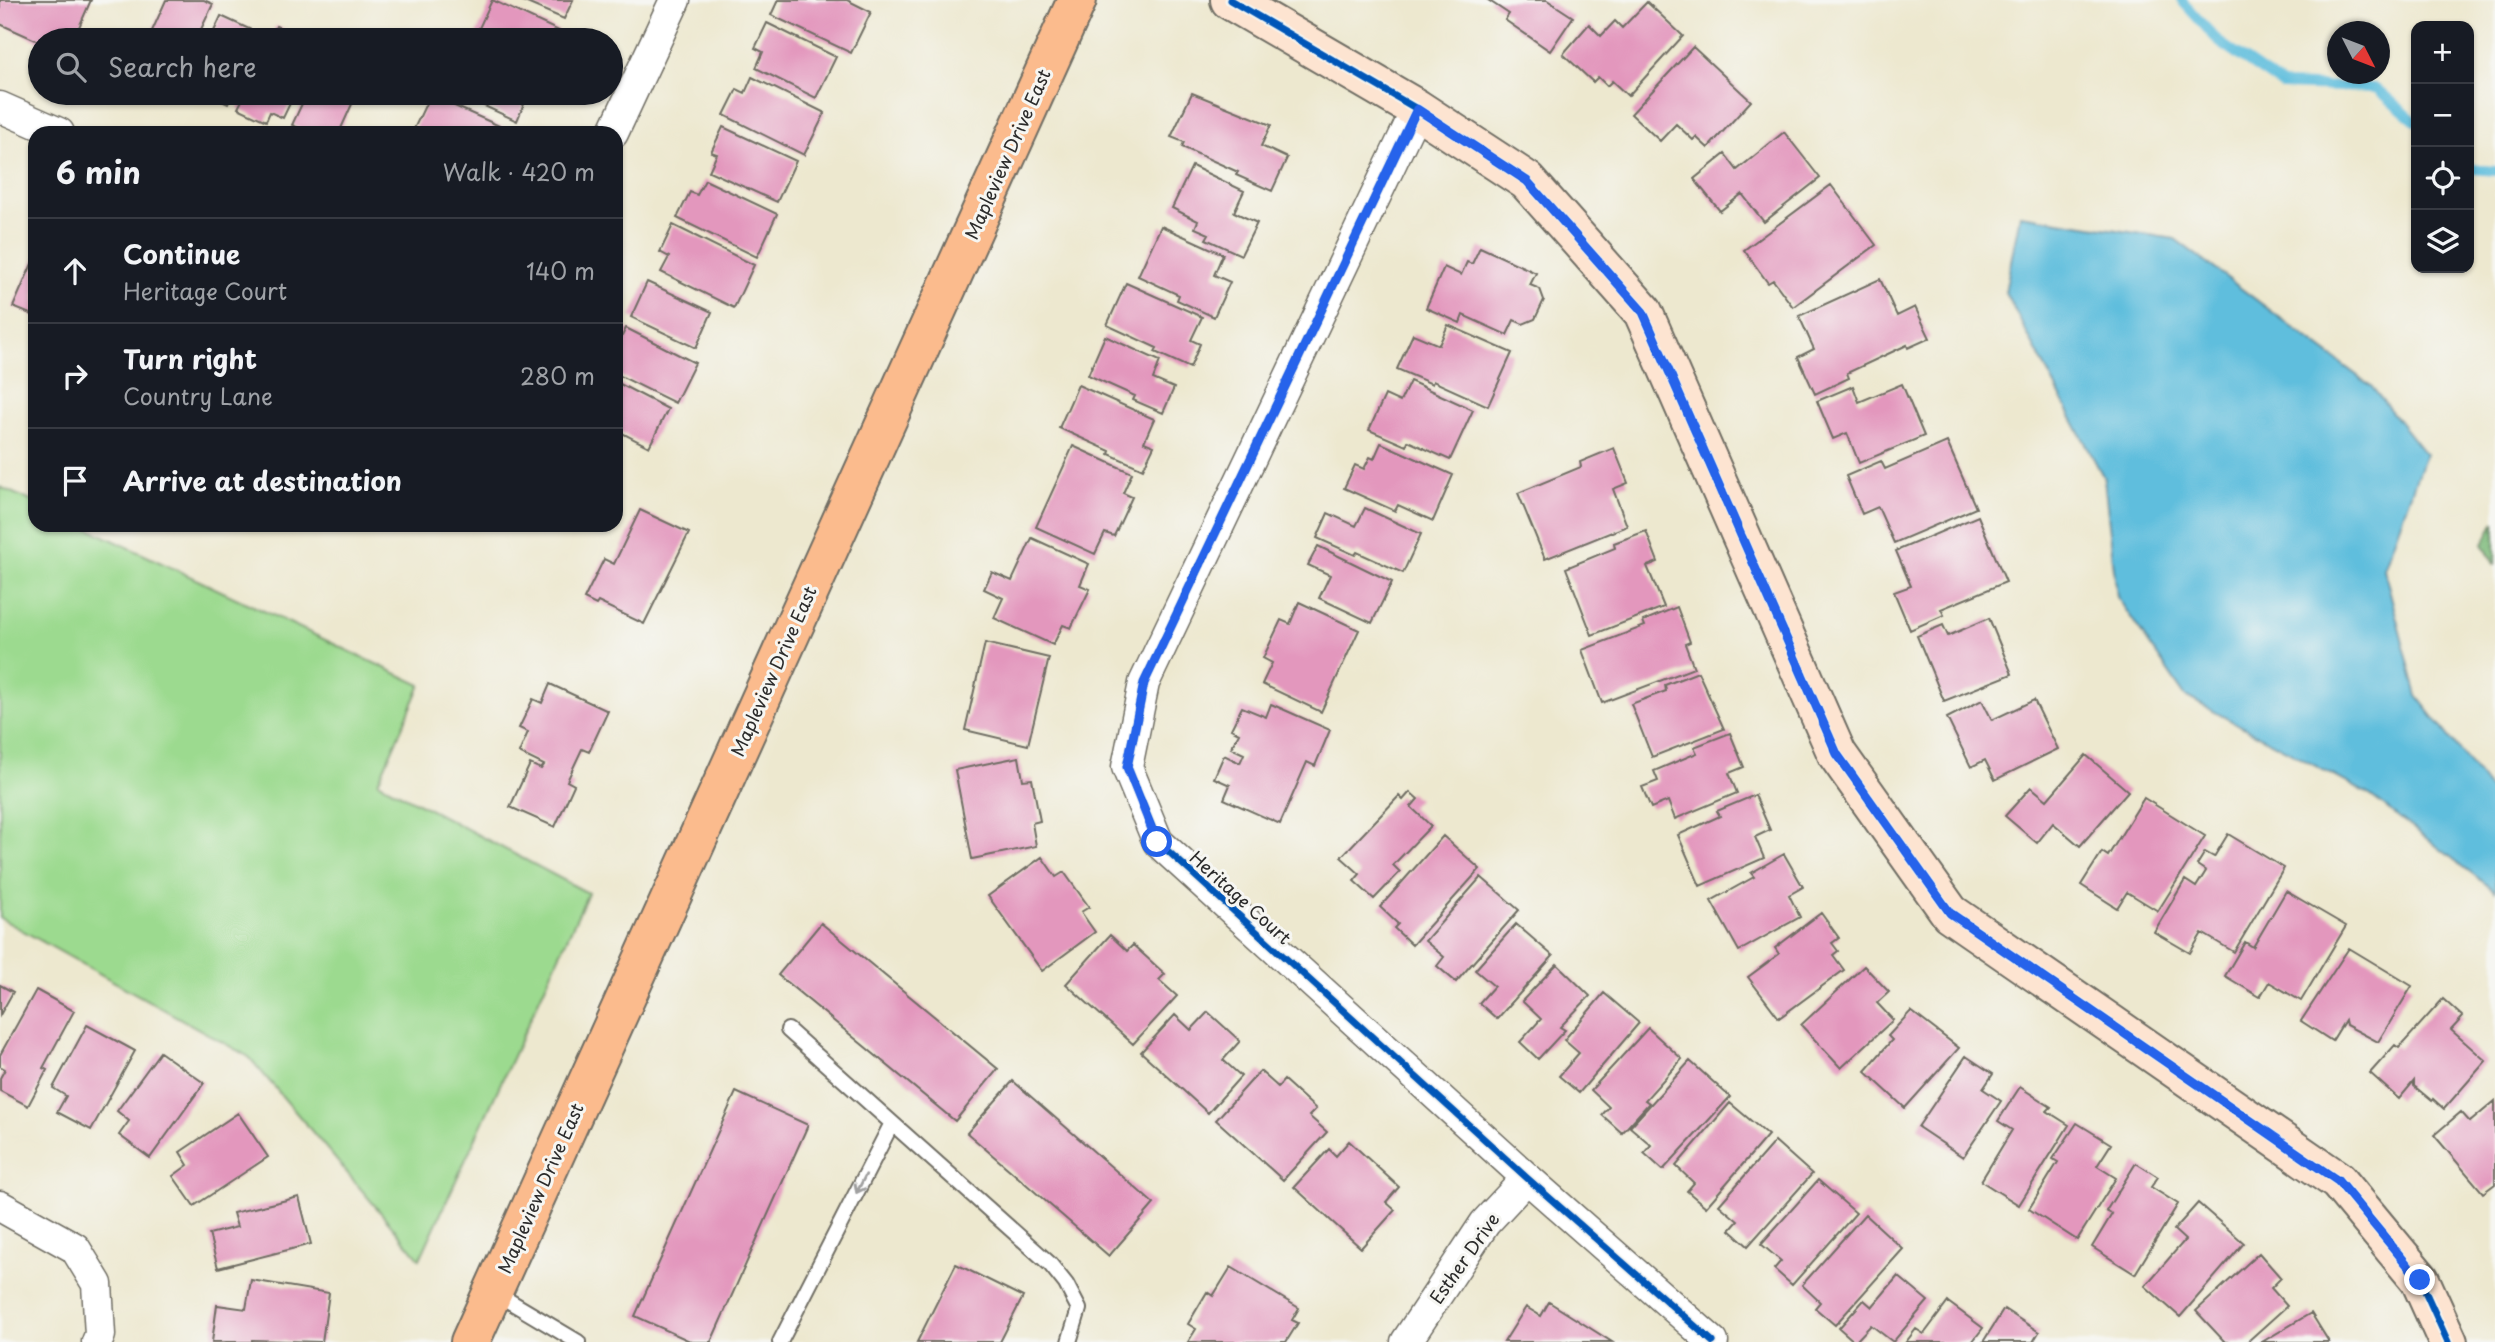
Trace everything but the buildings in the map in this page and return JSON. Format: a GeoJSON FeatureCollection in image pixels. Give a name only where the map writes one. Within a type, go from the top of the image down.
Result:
{"type":"FeatureCollection","features":[{"type":"Feature","properties":{"kind":"main road","name":"Mapleview Drive East"},"geometry":{"type":"LineString","coordinates":[[470,1342],[1077,0]]}},
{"type":"Feature","properties":{"kind":"street"},"geometry":{"type":"LineString","coordinates":[[616,126],[675,0]]}},
{"type":"Feature","properties":{"kind":"street"},"geometry":{"type":"LineString","coordinates":[[1230,0],[1417,109],[1527,181],[1643,312],[1837,754],[1950,913],[2338,1181],[2420,1280],[2448,1342]]}},
{"type":"Feature","properties":{"kind":"street"},"geometry":{"type":"LineString","coordinates":[[0,107],[43,126]]}},
{"type":"Feature","properties":{"kind":"street","name":"Heritage Court"},"geometry":{"type":"LineString","coordinates":[[1417,109],[1144,683],[1127,767],[1157,842],[1527,1178],[1713,1342]]}},
{"type":"Feature","properties":{"kind":"street","name":"Esther Drive"},"geometry":{"type":"LineString","coordinates":[[1406,1342],[1485,1223],[1527,1178]]}},
{"type":"Feature","properties":{"kind":"street"},"geometry":{"type":"LineString","coordinates":[[0,1206],[75,1248],[97,1284],[100,1335],[97,1342]]}},
{"type":"Feature","properties":{"kind":"lane"},"geometry":{"type":"LineString","coordinates":[[788,1030],[1050,1264],[1066,1283],[1079,1309],[1069,1342]]}},
{"type":"Feature","properties":{"kind":"lane"},"geometry":{"type":"LineString","coordinates":[[780,1342],[892,1123]]}},
{"type":"Feature","properties":{"kind":"lane"},"geometry":{"type":"LineString","coordinates":[[493,1291],[578,1342]]}},
{"type":"Feature","properties":{"kind":"green space"},"geometry":{"type":"Polygon","coordinates":[[[0,487],[28,500],[28,532],[96,532],[421,685],[378,782],[588,893],[420,1259],[249,1057],[0,918],[0,487]]]}},
{"type":"Feature","properties":{"kind":"green space"},"geometry":{"type":"Polygon","coordinates":[[[2495,522],[2495,566],[2483,544],[2495,522]]]}},
{"type":"Feature","properties":{"kind":"water"},"geometry":{"type":"Polygon","coordinates":[[[2020,215],[2175,239],[2371,386],[2425,454],[2384,569],[2417,696],[2495,796],[2495,891],[2370,795],[2185,696],[2117,597],[2104,478],[2005,292],[2020,215]]]}},
{"type":"Feature","properties":{"kind":"waterway"},"geometry":{"type":"LineString","coordinates":[[2181,0],[2219,42],[2282,85],[2376,88],[2411,118]]}},
{"type":"Feature","properties":{"kind":"waterway"},"geometry":{"type":"LineString","coordinates":[[2474,169],[2495,171]]}},
{"type":"Feature","properties":{"kind":"cycle path"},"geometry":{"type":"LineString","coordinates":[[1230,0],[1417,109],[1527,181],[1643,312],[1837,754],[1950,913],[2338,1181],[2420,1280],[2448,1342]]}},
{"type":"Feature","properties":{"kind":"cycle path"},"geometry":{"type":"LineString","coordinates":[[1417,109],[1144,683],[1127,767],[1158,842],[1527,1178],[1713,1342]]}},
{"type":"Feature","properties":{"kind":"route"},"geometry":{"type":"LineString","coordinates":[[1157,842],[1127,767],[1144,683],[1417,109],[1527,181],[1643,312],[1837,754],[1950,913],[2338,1181],[2420,1280]]}}]}
